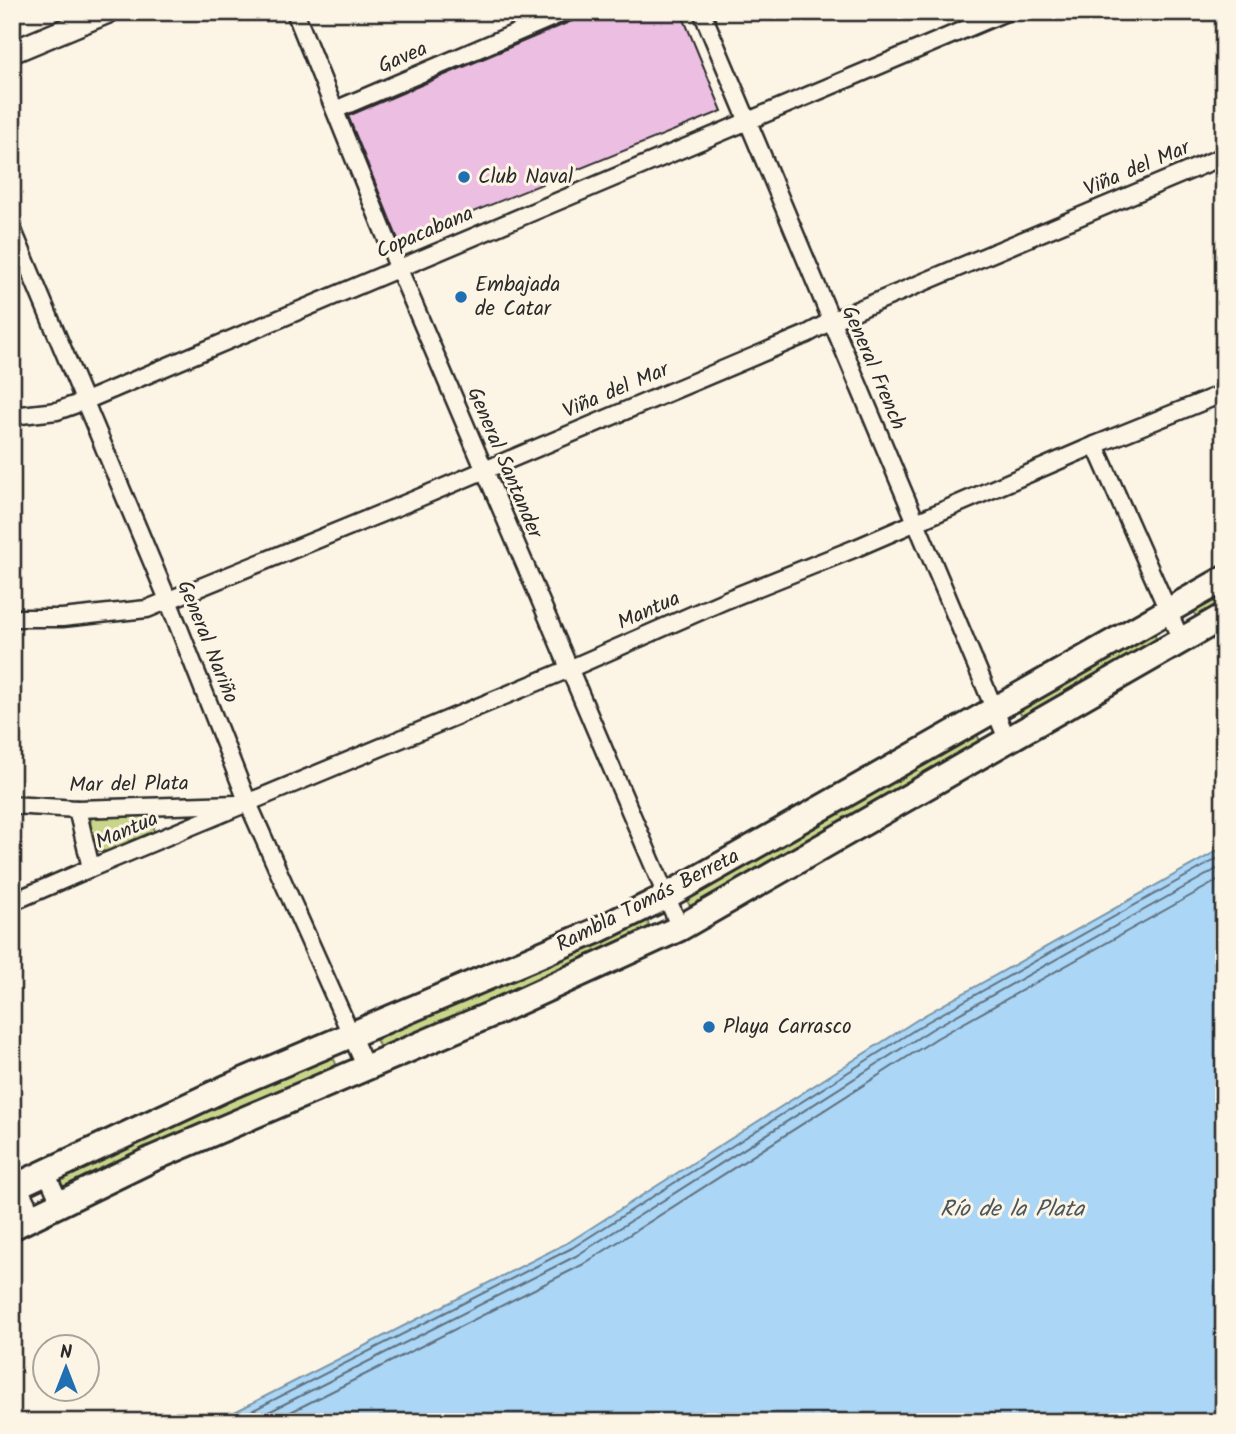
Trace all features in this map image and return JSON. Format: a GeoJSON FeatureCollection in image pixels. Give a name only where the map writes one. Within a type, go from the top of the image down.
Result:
{"type":"FeatureCollection","features":[{"type":"Feature","properties":{"kind":"main road"},"geometry":{"type":"LineString","coordinates":[[12,52],[108,12]]}},
{"type":"Feature","properties":{"kind":"main road","name":"Rambla Tomás Berreta"},"geometry":{"type":"LineString","coordinates":[[15,1186],[226,1088],[596,931],[665,897],[1224,579]]}},
{"type":"Feature","properties":{"kind":"main road","name":"Rambla Tomás Berreta"},"geometry":{"type":"LineString","coordinates":[[22,1221],[154,1158],[543,991],[680,928],[1224,616]]}},
{"type":"Feature","properties":{"kind":"street","name":"General Santander"},"geometry":{"type":"LineString","coordinates":[[295,12],[398,267],[680,928]]}},
{"type":"Feature","properties":{"kind":"street","name":"Gavea"},"geometry":{"type":"LineString","coordinates":[[335,110],[565,12]]}},
{"type":"Feature","properties":{"kind":"street","name":"General French"},"geometry":{"type":"LineString","coordinates":[[702,12],[1007,739]]}},
{"type":"Feature","properties":{"kind":"street","name":"Copacabana"},"geometry":{"type":"LineString","coordinates":[[12,416],[57,411],[85,401],[1006,12]]}},
{"type":"Feature","properties":{"kind":"street","name":"Viña del Mar"},"geometry":{"type":"LineString","coordinates":[[12,618],[62,618],[147,609],[484,470],[1224,156]]}},
{"type":"Feature","properties":{"kind":"street","name":"General Nariño"},"geometry":{"type":"LineString","coordinates":[[12,228],[168,600],[248,803],[366,1068]]}},
{"type":"Feature","properties":{"kind":"street","name":"Mantua"},"geometry":{"type":"LineString","coordinates":[[12,902],[1224,393]]}},
{"type":"Feature","properties":{"kind":"street"},"geometry":{"type":"LineString","coordinates":[[1095,445],[1181,640]]}},
{"type":"Feature","properties":{"kind":"street","name":"Mar del Plata"},"geometry":{"type":"LineString","coordinates":[[12,805],[77,809],[248,803]]}},
{"type":"Feature","properties":{"kind":"street","name":"Mantua"},"geometry":{"type":"LineString","coordinates":[[77,809],[91,868]]}},
{"type":"Feature","properties":{"kind":"street"},"geometry":{"type":"LineString","coordinates":[[46,1172],[60,1203]]}},
{"type":"Feature","properties":{"kind":"street","name":"Rambla Tomás Berreta"},"geometry":{"type":"LineString","coordinates":[[15,1186],[22,1221]]}},
{"type":"Feature","properties":{"kind":"green space"},"geometry":{"type":"Polygon","coordinates":[[[1224,588],[1224,607],[1200,619],[1196,617],[1193,610],[1224,588]]]}},
{"type":"Feature","properties":{"kind":"green space"},"geometry":{"type":"Polygon","coordinates":[[[1150,632],[1155,634],[1156,643],[1026,718],[1022,717],[1018,709],[1150,632]]]}},
{"type":"Feature","properties":{"kind":"green space"},"geometry":{"type":"Polygon","coordinates":[[[973,734],[977,735],[981,742],[696,907],[690,906],[687,901],[690,894],[973,734]]]}},
{"type":"Feature","properties":{"kind":"green space"},"geometry":{"type":"Polygon","coordinates":[[[145,814],[155,822],[153,834],[111,851],[98,851],[90,830],[92,817],[145,814]]]}},
{"type":"Feature","properties":{"kind":"green space"},"geometry":{"type":"Polygon","coordinates":[[[643,918],[648,921],[649,929],[498,998],[385,1046],[379,1046],[375,1037],[643,918]]]}},
{"type":"Feature","properties":{"kind":"green space"},"geometry":{"type":"Polygon","coordinates":[[[328,1057],[334,1059],[335,1069],[67,1186],[62,1187],[56,1182],[60,1172],[328,1057]]]}},
{"type":"Feature","properties":{"kind":"water","name":"Río de la Plata"},"geometry":{"type":"Polygon","coordinates":[[[1224,847],[1224,1422],[215,1422],[569,1242],[923,1016],[1224,847]]]}},
{"type":"Feature","properties":{"kind":"building","name":"Club Naval"},"geometry":{"type":"Polygon","coordinates":[[[593,12],[681,12],[722,111],[399,242],[348,116],[593,12]]]}},
{"type":"Feature","properties":{"kind":"place","name":"Club Naval"},"geometry":{"type":"Point","coordinates":[464,177]}},
{"type":"Feature","properties":{"kind":"place","name":"Embajada de Catar"},"geometry":{"type":"Point","coordinates":[461,297]}},
{"type":"Feature","properties":{"kind":"place","name":"Playa Carrasco"},"geometry":{"type":"Point","coordinates":[709,1027]}}]}
